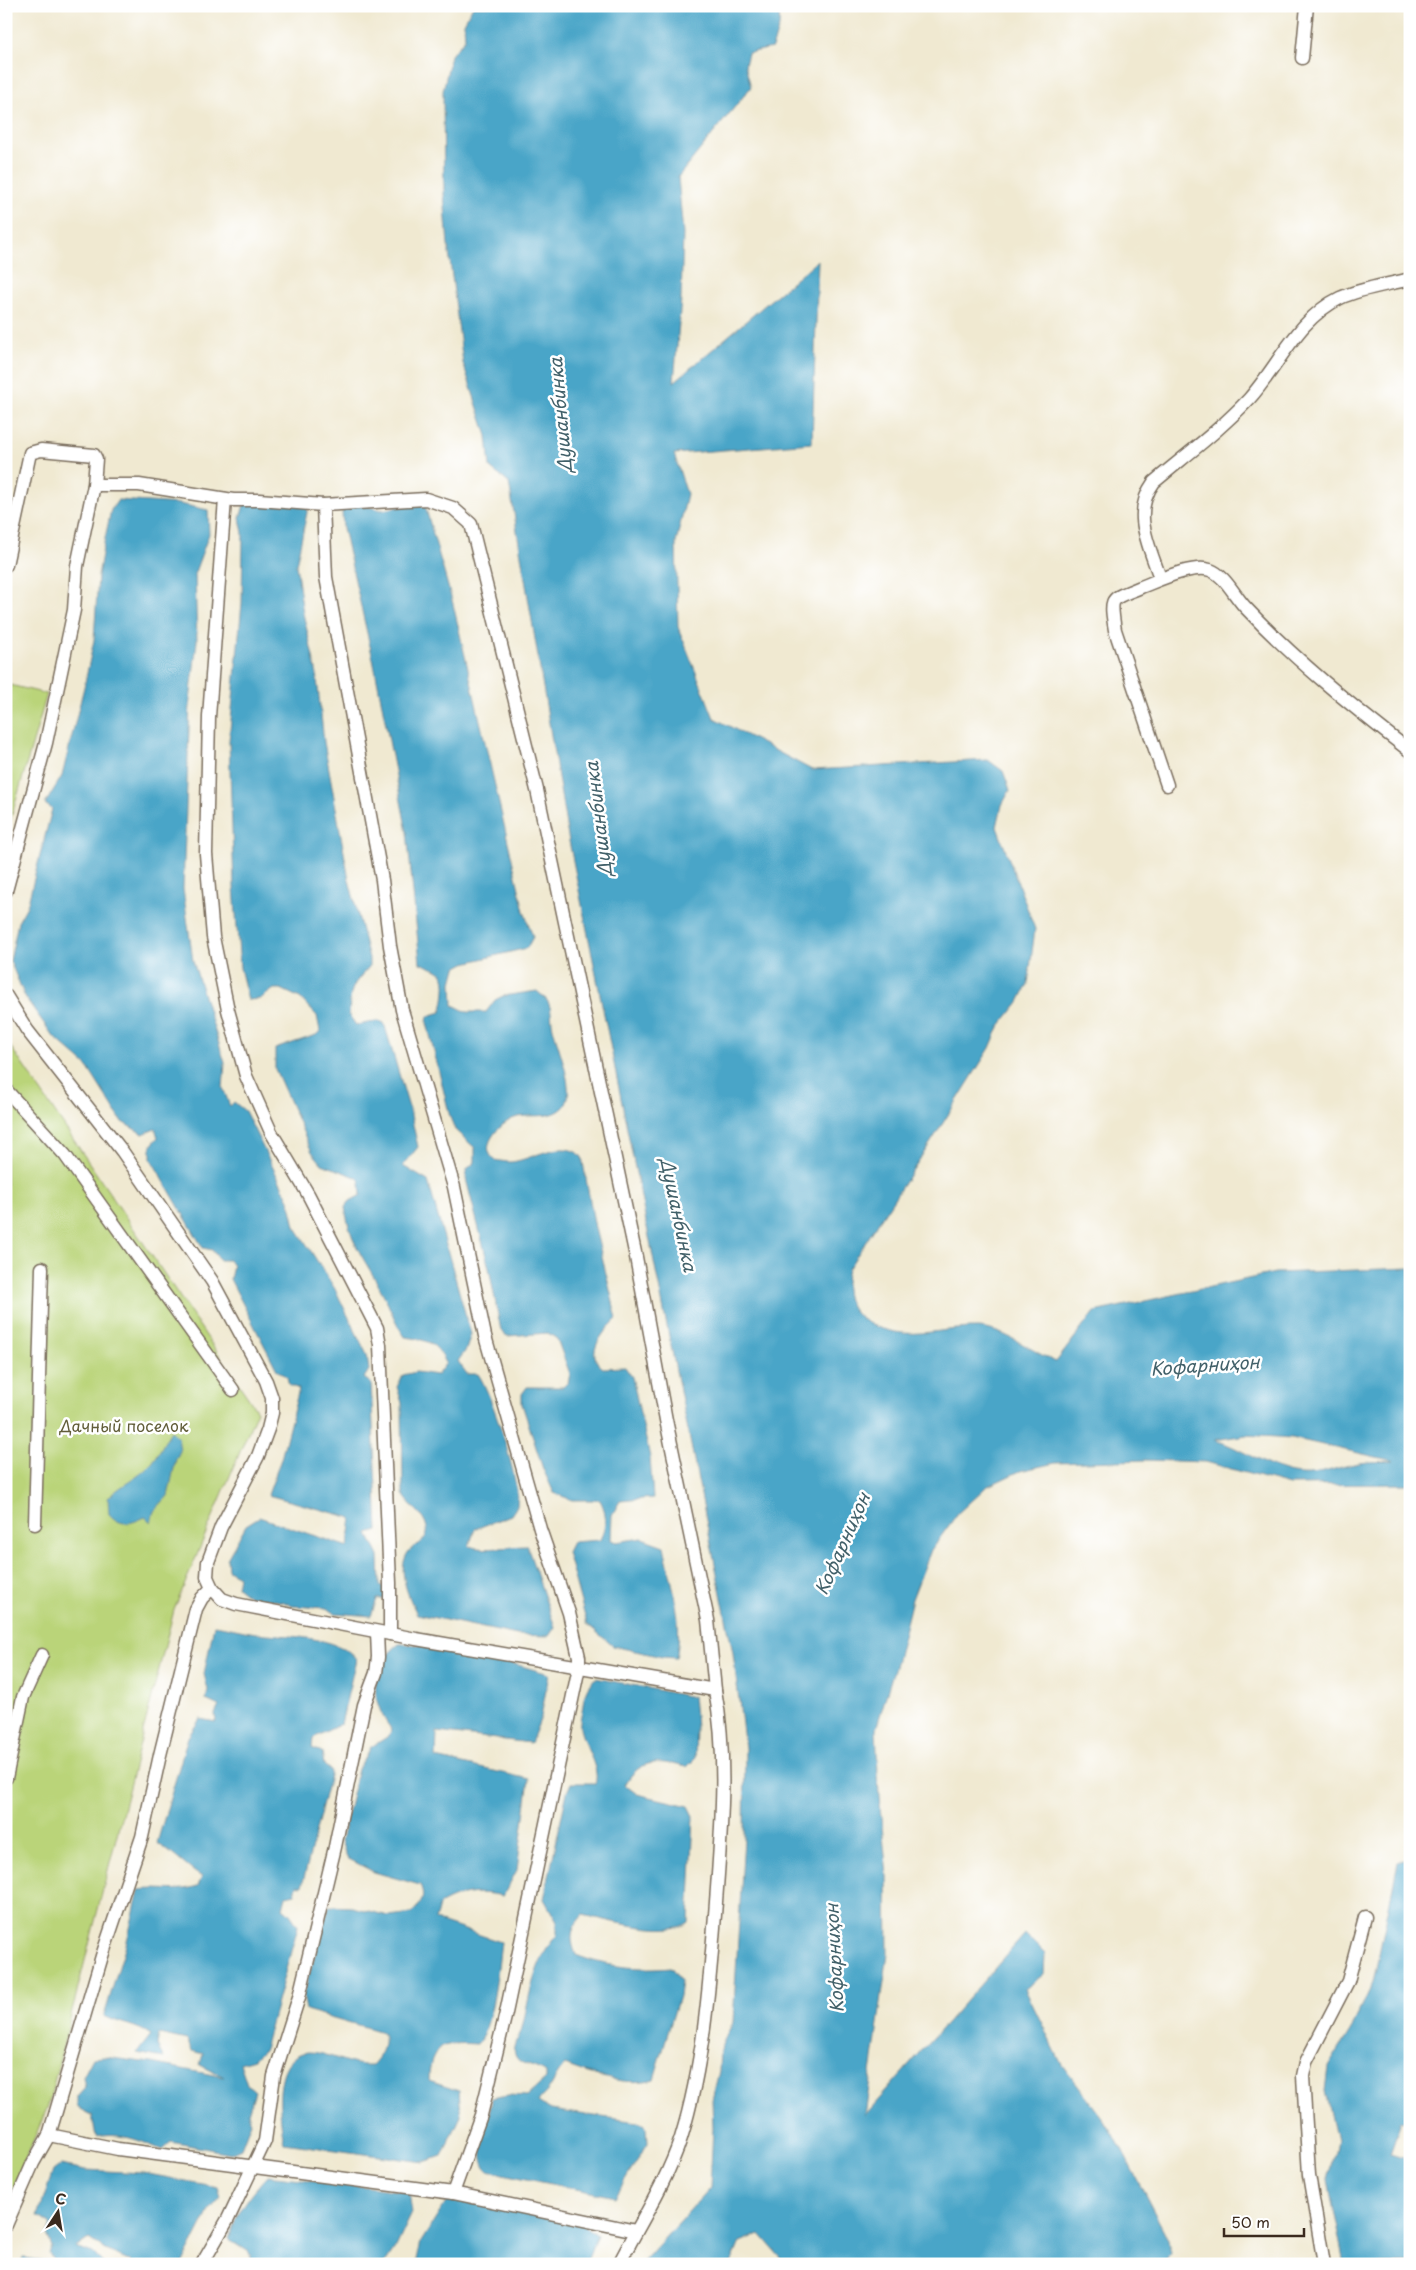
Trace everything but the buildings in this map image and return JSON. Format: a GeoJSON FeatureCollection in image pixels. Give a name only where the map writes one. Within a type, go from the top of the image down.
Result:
{"type":"FeatureCollection","features":[{"type":"Feature","properties":{"kind":"street"},"geometry":{"type":"LineString","coordinates":[[1302,58],[1307,6]]}},
{"type":"Feature","properties":{"kind":"street"},"geometry":{"type":"LineString","coordinates":[[1160,578],[1141,520],[1146,493],[1154,482],[1220,428],[1250,398],[1276,361],[1316,315],[1330,304],[1352,293],[1410,279]]}},
{"type":"Feature","properties":{"kind":"street"},"geometry":{"type":"LineString","coordinates":[[6,565],[30,453],[41,450],[94,455],[94,485],[77,566],[74,610],[50,724],[6,891]]}},
{"type":"Feature","properties":{"kind":"street"},"geometry":{"type":"LineString","coordinates":[[94,485],[140,485],[225,499],[323,504],[426,499],[452,508],[471,524],[537,790],[636,1257],[666,1420],[708,1620],[719,1715],[722,1819],[708,1989],[693,2092],[680,2139],[619,2264]]}},
{"type":"Feature","properties":{"kind":"street"},"geometry":{"type":"LineString","coordinates":[[202,2264],[228,2219],[265,2141],[274,2076],[299,1997],[334,1848],[364,1705],[376,1673],[390,1583],[380,1345],[377,1328],[308,1194],[271,1132],[246,1076],[228,1010],[212,937],[206,854],[209,717],[225,499]]}},
{"type":"Feature","properties":{"kind":"street"},"geometry":{"type":"LineString","coordinates":[[323,504],[326,578],[382,880],[390,946],[402,1010],[454,1187],[485,1336],[540,1529],[569,1613],[579,1667],[506,2013],[481,2115],[453,2193]]}},
{"type":"Feature","properties":{"kind":"street"},"geometry":{"type":"LineString","coordinates":[[1167,785],[1115,630],[1112,608],[1119,594],[1160,578],[1203,568],[1216,573],[1246,608],[1308,666],[1410,750]]}},
{"type":"Feature","properties":{"kind":"street"},"geometry":{"type":"LineString","coordinates":[[6,996],[27,1030],[122,1150],[212,1281],[251,1351],[272,1398],[272,1413],[258,1456],[221,1527],[208,1562],[207,1577],[212,1588],[222,1599],[236,1604],[383,1633],[715,1690]]}},
{"type":"Feature","properties":{"kind":"street"},"geometry":{"type":"LineString","coordinates":[[6,1090],[65,1155],[233,1390]]}},
{"type":"Feature","properties":{"kind":"street"},"geometry":{"type":"LineString","coordinates":[[35,1524],[42,1268]]}},
{"type":"Feature","properties":{"kind":"street"},"geometry":{"type":"LineString","coordinates":[[6,2226],[33,2163],[49,2134],[102,1956],[142,1837],[162,1746],[196,1609],[202,1598],[212,1588]]}},
{"type":"Feature","properties":{"kind":"street"},"geometry":{"type":"LineString","coordinates":[[6,1778],[23,1697],[42,1655]]}},
{"type":"Feature","properties":{"kind":"street"},"geometry":{"type":"LineString","coordinates":[[1324,2264],[1309,2175],[1303,2076],[1306,2062],[1348,1981],[1365,1917]]}},
{"type":"Feature","properties":{"kind":"street"},"geometry":{"type":"LineString","coordinates":[[49,2134],[118,2150],[453,2193],[636,2231]]}},
{"type":"Feature","properties":{"kind":"green space"},"geometry":{"type":"Polygon","coordinates":[[[6,684],[47,694],[6,835],[6,684]]]}},
{"type":"Feature","properties":{"kind":"green space","name":"Дачный поселок"},"geometry":{"type":"Polygon","coordinates":[[[6,1040],[257,1411],[174,1610],[48,2106],[6,2205],[6,1040]]]}},
{"type":"Feature","properties":{"kind":"water"},"geometry":{"type":"Polygon","coordinates":[[[473,6],[780,6],[779,27],[772,48],[748,53],[745,65],[751,87],[678,177],[683,234],[681,299],[674,382],[818,260],[812,443],[674,454],[687,494],[676,543],[678,627],[714,718],[812,770],[988,760],[1003,771],[1010,790],[1002,805],[997,827],[1035,929],[1028,984],[1019,1002],[999,1027],[990,1048],[848,1269],[846,1294],[849,1304],[855,1312],[871,1325],[895,1332],[915,1333],[969,1328],[989,1330],[1009,1337],[1056,1362],[1094,1312],[1275,1273],[1410,1268],[1410,1484],[1289,1485],[1206,1462],[1145,1460],[1055,1463],[1020,1471],[986,1487],[958,1513],[931,1550],[912,1599],[898,1656],[876,1729],[879,1797],[887,1875],[888,1953],[865,2115],[1025,1934],[1045,1954],[1044,1974],[1025,1989],[1062,2065],[1111,2129],[1166,2235],[1170,2252],[1164,2264],[786,2264],[760,2234],[740,2242],[731,2264],[641,2264],[710,2188],[713,2128],[712,2100],[719,2071],[720,2049],[733,2022],[744,1838],[745,1748],[733,1653],[567,831],[509,483],[490,468],[487,436],[463,363],[448,245],[444,194],[443,91],[451,55],[465,39],[464,23],[473,6]],[[1246,1435],[1215,1440],[1234,1447],[1278,1469],[1298,1474],[1325,1472],[1364,1462],[1394,1461],[1292,1438],[1246,1435]]]}},
{"type":"Feature","properties":{"kind":"water"},"geometry":{"type":"Polygon","coordinates":[[[118,500],[180,504],[208,510],[209,534],[195,572],[197,641],[190,701],[183,889],[193,961],[225,1063],[223,1088],[230,1106],[234,1102],[245,1111],[289,1200],[295,1226],[335,1289],[367,1355],[369,1370],[364,1378],[371,1383],[378,1531],[368,1534],[379,1556],[380,1586],[389,1588],[387,1599],[377,1599],[371,1616],[335,1613],[326,1608],[292,1606],[284,1602],[248,1596],[237,1587],[239,1576],[228,1570],[227,1559],[246,1525],[259,1517],[348,1547],[352,1518],[268,1495],[281,1459],[299,1389],[289,1385],[287,1377],[277,1370],[230,1279],[233,1266],[229,1260],[220,1260],[212,1250],[203,1248],[151,1159],[151,1146],[158,1137],[155,1129],[143,1134],[122,1122],[86,1065],[53,1036],[25,997],[10,961],[18,922],[27,906],[52,809],[45,804],[62,776],[84,687],[94,640],[98,576],[104,543],[111,510],[118,500]]]}},
{"type":"Feature","properties":{"kind":"water"},"geometry":{"type":"Polygon","coordinates":[[[245,502],[309,503],[296,565],[303,613],[316,670],[324,742],[349,880],[369,958],[369,967],[353,988],[350,998],[349,1015],[356,1025],[379,1021],[384,1023],[410,1111],[418,1147],[403,1166],[428,1181],[471,1334],[466,1350],[458,1361],[467,1374],[478,1374],[484,1384],[510,1459],[517,1494],[517,1505],[511,1515],[475,1529],[469,1546],[490,1549],[527,1546],[555,1627],[549,1636],[517,1635],[417,1614],[414,1608],[405,1585],[404,1561],[409,1551],[426,1536],[427,1528],[423,1518],[403,1494],[402,1403],[397,1387],[403,1375],[416,1372],[437,1375],[446,1363],[438,1350],[430,1343],[405,1337],[401,1332],[382,1292],[359,1252],[347,1220],[345,1207],[350,1201],[361,1195],[360,1181],[356,1177],[322,1164],[312,1152],[275,1069],[275,1049],[316,1035],[320,1031],[317,1016],[300,998],[281,989],[274,989],[260,999],[248,1000],[240,968],[234,887],[229,741],[242,603],[243,533],[240,518],[245,502]]]}},
{"type":"Feature","properties":{"kind":"water"},"geometry":{"type":"Polygon","coordinates":[[[424,502],[453,604],[524,911],[533,937],[527,948],[465,963],[456,968],[452,983],[453,1005],[467,1012],[486,1012],[495,1000],[503,996],[537,991],[546,999],[549,1005],[553,1028],[565,1070],[568,1092],[567,1102],[563,1108],[551,1114],[518,1117],[507,1122],[492,1137],[489,1143],[490,1155],[495,1160],[511,1162],[548,1151],[566,1149],[575,1151],[582,1157],[595,1228],[617,1319],[602,1336],[595,1350],[595,1356],[597,1362],[603,1368],[625,1367],[632,1377],[650,1457],[653,1498],[620,1501],[612,1515],[611,1540],[616,1542],[642,1538],[664,1546],[678,1616],[676,1658],[662,1657],[613,1646],[587,1624],[567,1552],[572,1542],[600,1540],[605,1525],[604,1510],[600,1500],[572,1500],[554,1493],[543,1469],[522,1404],[522,1394],[527,1387],[563,1387],[568,1382],[570,1374],[557,1339],[548,1333],[507,1336],[501,1331],[489,1268],[466,1179],[467,1169],[475,1162],[475,1148],[455,1130],[450,1117],[427,1023],[428,1016],[441,1012],[445,981],[440,972],[420,963],[407,832],[373,659],[343,528],[342,512],[346,504],[352,503],[382,510],[424,502]]]}},
{"type":"Feature","properties":{"kind":"water"},"geometry":{"type":"Polygon","coordinates":[[[171,1431],[178,1437],[180,1451],[176,1459],[168,1496],[154,1511],[151,1522],[145,1517],[130,1523],[122,1523],[113,1518],[109,1514],[108,1498],[151,1464],[171,1431]]]}},
{"type":"Feature","properties":{"kind":"water"},"geometry":{"type":"Polygon","coordinates":[[[214,1625],[256,1633],[295,1636],[325,1641],[348,1651],[356,1659],[341,1724],[313,1738],[312,1748],[322,1752],[324,1765],[331,1771],[302,1886],[297,1885],[295,1894],[286,1896],[283,1908],[290,1914],[298,1926],[264,2049],[254,2059],[240,2063],[247,2084],[255,2091],[248,2113],[251,2122],[241,2148],[230,2153],[171,2142],[162,2150],[121,2136],[96,2137],[92,2115],[77,2107],[77,2096],[85,2087],[83,2077],[93,2058],[104,2057],[151,2063],[224,2077],[200,2065],[203,2054],[192,2051],[187,2040],[159,2034],[157,2046],[164,2058],[137,2053],[151,2035],[104,2016],[127,1941],[139,1890],[190,1888],[198,1886],[202,1877],[157,1843],[188,1737],[200,1719],[216,1722],[215,1714],[219,1706],[206,1700],[208,1690],[204,1674],[214,1625]]]}},
{"type":"Feature","properties":{"kind":"water"},"geometry":{"type":"Polygon","coordinates":[[[399,1644],[456,1650],[494,1658],[549,1674],[541,1717],[531,1743],[437,1732],[436,1758],[529,1779],[517,1870],[503,1896],[486,1893],[462,1895],[439,1905],[435,1920],[501,1942],[494,1996],[483,2036],[477,2044],[456,2044],[441,2048],[432,2059],[429,2081],[459,2091],[461,2116],[442,2156],[424,2162],[284,2143],[280,2104],[283,2076],[288,2064],[296,2056],[315,2052],[355,2064],[372,2065],[381,2054],[384,2045],[382,2032],[306,2010],[303,1996],[329,1906],[352,1907],[389,1916],[413,1913],[423,1897],[420,1885],[374,1872],[347,1858],[341,1841],[358,1769],[371,1747],[387,1737],[392,1730],[379,1708],[376,1685],[382,1663],[399,1644]]]}},
{"type":"Feature","properties":{"kind":"water"},"geometry":{"type":"Polygon","coordinates":[[[596,1678],[693,1697],[696,1726],[695,1759],[687,1767],[668,1763],[644,1765],[631,1776],[625,1785],[637,1794],[689,1806],[694,1816],[689,1922],[680,1926],[653,1928],[622,1924],[583,1915],[572,1933],[572,1943],[576,1955],[623,1967],[671,1967],[681,1981],[679,1996],[654,2079],[633,2082],[621,2081],[598,2076],[565,2065],[548,2091],[538,2102],[551,2110],[638,2122],[647,2128],[648,2143],[615,2197],[488,2171],[482,2156],[482,2146],[492,2098],[508,2095],[527,2096],[546,2079],[546,2073],[518,2060],[515,2050],[538,1967],[549,1945],[557,1935],[557,1922],[544,1899],[567,1792],[571,1783],[595,1783],[596,1771],[580,1725],[585,1694],[590,1683],[596,1678]]]}},
{"type":"Feature","properties":{"kind":"water"},"geometry":{"type":"Polygon","coordinates":[[[1410,1858],[1410,2124],[1401,2122],[1390,2154],[1410,2160],[1410,2264],[1345,2264],[1328,2181],[1336,2142],[1325,2091],[1328,2067],[1351,2029],[1373,1983],[1398,1862],[1410,1858]]]}},
{"type":"Feature","properties":{"kind":"water"},"geometry":{"type":"Polygon","coordinates":[[[61,2165],[86,2170],[143,2173],[218,2187],[221,2197],[209,2211],[182,2264],[131,2264],[131,2261],[106,2250],[90,2239],[75,2247],[93,2253],[104,2264],[21,2264],[23,2258],[54,2262],[49,2254],[52,2247],[47,2234],[51,2225],[38,2216],[53,2171],[61,2165]]]}},
{"type":"Feature","properties":{"kind":"water"},"geometry":{"type":"Polygon","coordinates":[[[268,2175],[409,2192],[412,2213],[396,2247],[385,2264],[253,2264],[249,2252],[229,2239],[244,2204],[268,2175]]]}},
{"type":"Feature","properties":{"kind":"water"},"geometry":{"type":"Polygon","coordinates":[[[447,2201],[459,2201],[582,2223],[597,2235],[586,2264],[416,2264],[421,2242],[447,2201]]]}},
{"type":"Feature","properties":{"kind":"water label","name":"Душанбинка"},"geometry":{"type":"Point","coordinates":[561,415]}},
{"type":"Feature","properties":{"kind":"water label","name":"Душанбинка"},"geometry":{"type":"Point","coordinates":[599,819]}},
{"type":"Feature","properties":{"kind":"water label","name":"Душанбинка"},"geometry":{"type":"Point","coordinates":[678,1215]}},
{"type":"Feature","properties":{"kind":"water label","name":"Кофарниҳон"},"geometry":{"type":"Point","coordinates":[1205,1366]}},
{"type":"Feature","properties":{"kind":"water label","name":"Кофарниҳон"},"geometry":{"type":"Point","coordinates":[843,1544]}},
{"type":"Feature","properties":{"kind":"water label","name":"Кофарниҳон"},"geometry":{"type":"Point","coordinates":[835,1958]}}]}
